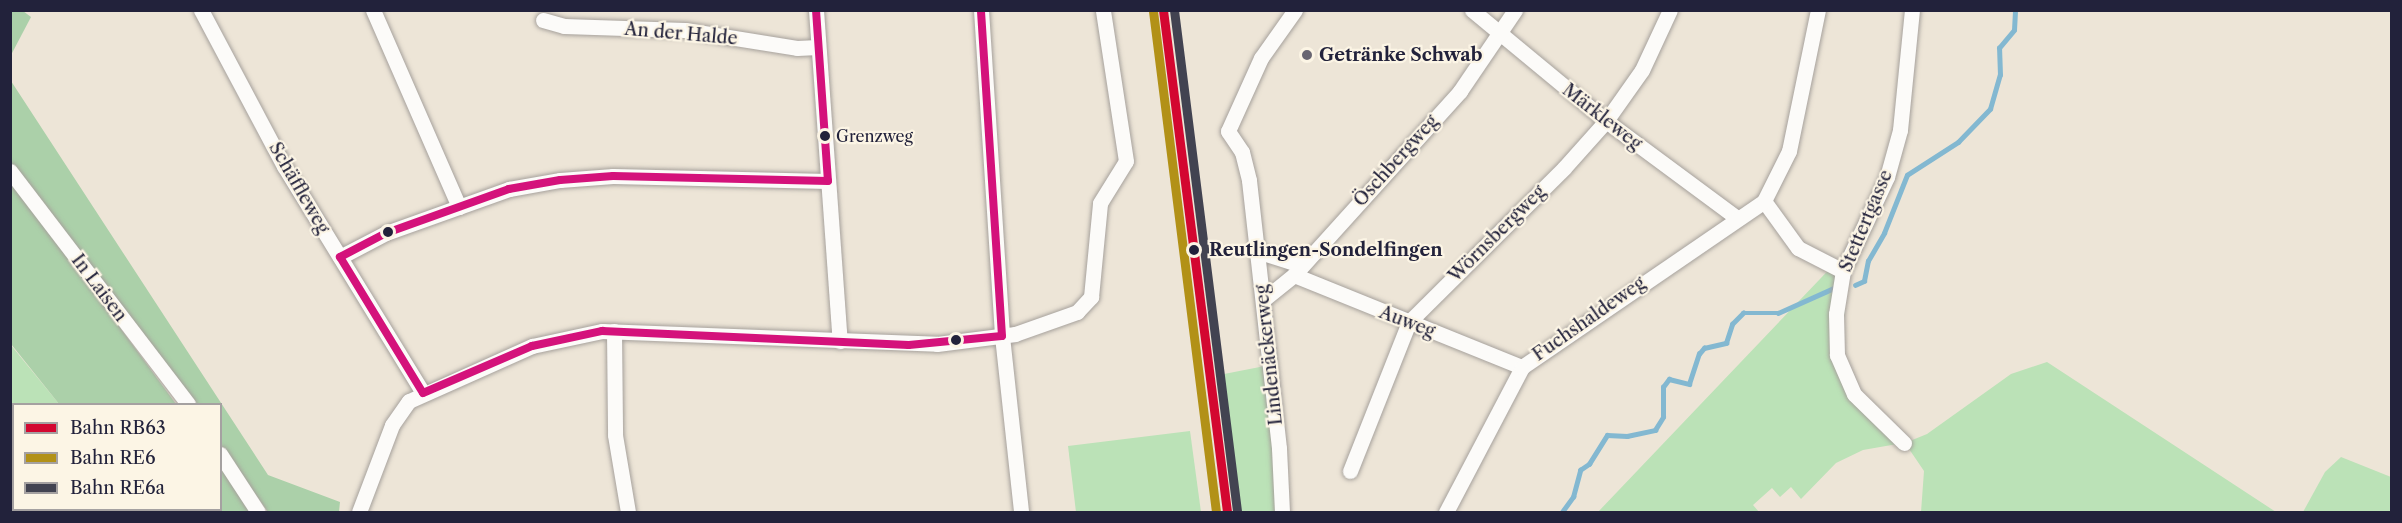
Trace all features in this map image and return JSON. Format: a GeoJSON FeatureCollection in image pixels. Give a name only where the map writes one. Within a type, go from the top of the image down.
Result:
{"type":"FeatureCollection","features":[{"type":"Feature","properties":{"kind":"street","name":"Schäffleweg"},"geometry":{"type":"LineString","coordinates":[[201,10],[284,166],[423,393]]}},
{"type":"Feature","properties":{"kind":"street"},"geometry":{"type":"LineString","coordinates":[[373,10],[459,207]]}},
{"type":"Feature","properties":{"kind":"street"},"geometry":{"type":"LineString","coordinates":[[816,10],[840,341]]}},
{"type":"Feature","properties":{"kind":"street"},"geometry":{"type":"LineString","coordinates":[[981,10],[1002,336],[1021,512]]}},
{"type":"Feature","properties":{"kind":"street"},"geometry":{"type":"LineString","coordinates":[[364,509],[392,425],[409,400],[532,346],[614,331],[937,344],[1002,336],[1056,321],[1077,312],[1091,297],[1100,203],[1126,161],[1103,10]]}},
{"type":"Feature","properties":{"kind":"street","name":"Lindenäckerweg"},"geometry":{"type":"LineString","coordinates":[[1282,513],[1279,448],[1257,251],[1242,152],[1228,131],[1261,58],[1295,10]]}},
{"type":"Feature","properties":{"kind":"street","name":"Märkleweg"},"geometry":{"type":"LineString","coordinates":[[1472,10],[1606,121],[1737,218]]}},
{"type":"Feature","properties":{"kind":"street","name":"Öschbergweg"},"geometry":{"type":"LineString","coordinates":[[1263,300],[1297,270],[1460,91],[1515,10]]}},
{"type":"Feature","properties":{"kind":"street","name":"Wörnsbergweg"},"geometry":{"type":"LineString","coordinates":[[1350,471],[1408,322],[1564,168],[1606,121],[1642,70],[1670,10]]}},
{"type":"Feature","properties":{"kind":"street"},"geometry":{"type":"LineString","coordinates":[[1818,10],[1789,152],[1764,201],[1798,248],[1842,271]]}},
{"type":"Feature","properties":{"kind":"street","name":"Stettertgasse"},"geometry":{"type":"LineString","coordinates":[[1904,443],[1854,394],[1836,355],[1836,314],[1842,271],[1887,177],[1900,130],[1911,10]]}},
{"type":"Feature","properties":{"kind":"street","name":"An der Halde"},"geometry":{"type":"LineString","coordinates":[[543,20],[564,26],[684,30],[797,48],[818,47]]}},
{"type":"Feature","properties":{"kind":"street","name":"In Laisen"},"geometry":{"type":"LineString","coordinates":[[10,171],[186,403]]}},
{"type":"Feature","properties":{"kind":"street"},"geometry":{"type":"LineString","coordinates":[[340,257],[386,233],[509,189],[560,180],[613,176],[828,181]]}},
{"type":"Feature","properties":{"kind":"street","name":"Fuchshaldeweg"},"geometry":{"type":"LineString","coordinates":[[1446,513],[1522,367],[1764,201]]}},
{"type":"Feature","properties":{"kind":"street","name":"Auweg"},"geometry":{"type":"LineString","coordinates":[[1257,251],[1408,322],[1522,367]]}},
{"type":"Feature","properties":{"kind":"street"},"geometry":{"type":"LineString","coordinates":[[614,331],[615,435],[628,513]]}},
{"type":"Feature","properties":{"kind":"street"},"geometry":{"type":"LineString","coordinates":[[222,457],[258,513]]}},
{"type":"Feature","properties":{"kind":"green space"},"geometry":{"type":"Polygon","coordinates":[[[11,10],[23,11],[31,17],[11,55],[11,10]]]}},
{"type":"Feature","properties":{"kind":"green space"},"geometry":{"type":"Polygon","coordinates":[[[11,81],[221,403],[189,403],[11,163],[11,81]]]}},
{"type":"Feature","properties":{"kind":"green space"},"geometry":{"type":"Polygon","coordinates":[[[10,178],[175,403],[58,403],[11,344],[10,178]]]}},
{"type":"Feature","properties":{"kind":"green space"},"geometry":{"type":"Polygon","coordinates":[[[1861,236],[1849,266],[1841,349],[1852,382],[1903,443],[1863,450],[1836,463],[1801,499],[1791,487],[1780,497],[1772,488],[1753,505],[1759,512],[1598,512],[1861,236]]]}},
{"type":"Feature","properties":{"kind":"green space"},"geometry":{"type":"Polygon","coordinates":[[[10,344],[58,403],[12,403],[10,344]]]}},
{"type":"Feature","properties":{"kind":"green space"},"geometry":{"type":"Polygon","coordinates":[[[2047,362],[2276,512],[1921,512],[1924,471],[1905,443],[1927,434],[2011,374],[2047,362]]]}},
{"type":"Feature","properties":{"kind":"green space"},"geometry":{"type":"Polygon","coordinates":[[[1270,365],[1278,512],[1234,512],[1219,375],[1270,365]]]}},
{"type":"Feature","properties":{"kind":"green space"},"geometry":{"type":"Polygon","coordinates":[[[222,404],[268,475],[340,502],[339,512],[268,512],[222,446],[222,404]]]}},
{"type":"Feature","properties":{"kind":"green space"},"geometry":{"type":"Polygon","coordinates":[[[1190,431],[1201,512],[1076,512],[1068,446],[1190,431]]]}},
{"type":"Feature","properties":{"kind":"green space"},"geometry":{"type":"Polygon","coordinates":[[[2341,457],[2391,477],[2391,512],[2303,512],[2325,472],[2341,457]]]}},
{"type":"Feature","properties":{"kind":"green space"},"geometry":{"type":"Polygon","coordinates":[[[222,463],[251,512],[193,511],[222,511],[222,463]]]}},
{"type":"Feature","properties":{"kind":"waterway"},"geometry":{"type":"LineString","coordinates":[[1855,285],[1864,281],[1868,261],[1884,233],[1907,175],[1958,142],[1990,109],[2000,75],[1999,48],[2014,30],[2015,10]]}},
{"type":"Feature","properties":{"kind":"waterway"},"geometry":{"type":"LineString","coordinates":[[1562,512],[1573,497],[1580,470],[1589,464],[1607,435],[1627,436],[1655,430],[1663,417],[1663,387],[1669,379],[1689,384],[1699,354],[1704,348],[1726,343],[1732,324],[1743,313],[1778,313],[1834,288]]}},
{"type":"Feature","properties":{"kind":"rail line","name":"RB63"},"geometry":{"type":"LineString","coordinates":[[1163,10],[1227,512]]}},
{"type":"Feature","properties":{"kind":"rail line","name":"RE6a"},"geometry":{"type":"LineString","coordinates":[[1174,10],[1237,511]]}},
{"type":"Feature","properties":{"kind":"rail line","name":"RE6"},"geometry":{"type":"LineString","coordinates":[[1153,11],[1216,512]]}},
{"type":"Feature","properties":{"kind":"transit line"},"geometry":{"type":"LineString","coordinates":[[816,10],[828,181],[613,176],[560,180],[509,189],[386,233],[340,257],[423,393],[532,346],[602,331],[909,345],[1002,336],[981,10]]}},
{"type":"Feature","properties":{"kind":"place","name":"Getränke Schwab"},"geometry":{"type":"Point","coordinates":[1307,55]}},
{"type":"Feature","properties":{"kind":"place","name":"Grenzweg"},"geometry":{"type":"Point","coordinates":[825,136]}},
{"type":"Feature","properties":{"kind":"place","name":"Reutlingen-Sondelfingen"},"geometry":{"type":"Point","coordinates":[1194,250]}}]}
